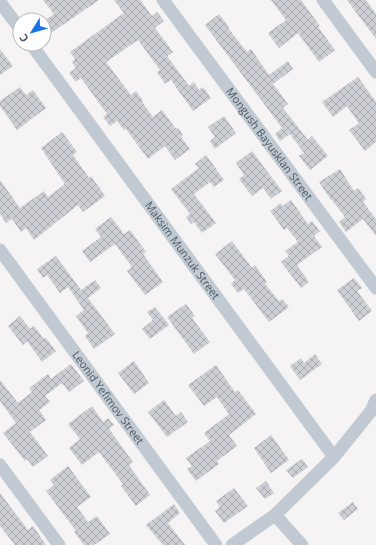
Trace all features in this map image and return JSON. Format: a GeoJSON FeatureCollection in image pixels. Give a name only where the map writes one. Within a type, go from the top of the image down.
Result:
{"type":"FeatureCollection","features":[{"type":"Feature","properties":{"kind":"street","name":"Mongush Bayusklan Street"},"geometry":{"type":"LineString","coordinates":[[162,0],[376,288]]}},
{"type":"Feature","properties":{"kind":"street"},"geometry":{"type":"LineString","coordinates":[[323,0],[376,72]]}},
{"type":"Feature","properties":{"kind":"street"},"geometry":{"type":"LineString","coordinates":[[0,2],[12,18]]}},
{"type":"Feature","properties":{"kind":"street","name":"Maksim Munzuk Street"},"geometry":{"type":"LineString","coordinates":[[37,52],[334,457]]}},
{"type":"Feature","properties":{"kind":"street","name":"Leonid Yefimov Street"},"geometry":{"type":"LineString","coordinates":[[0,250],[216,545]]}},
{"type":"Feature","properties":{"kind":"street"},"geometry":{"type":"LineString","coordinates":[[232,545],[276,515],[334,457],[371,412],[376,400]]}},
{"type":"Feature","properties":{"kind":"street"},"geometry":{"type":"LineString","coordinates":[[0,465],[59,545]]}},
{"type":"Feature","properties":{"kind":"street"},"geometry":{"type":"LineString","coordinates":[[276,515],[302,545]]}},
{"type":"Feature","properties":{"kind":"building"},"geometry":{"type":"Polygon","coordinates":[[[43,0],[99,0],[52,32],[52,15],[54,14],[43,0]]]}},
{"type":"Feature","properties":{"kind":"building"},"geometry":{"type":"Polygon","coordinates":[[[114,0],[140,0],[152,16],[157,12],[164,21],[155,28],[173,52],[167,56],[189,86],[194,82],[199,90],[203,87],[211,98],[193,111],[171,80],[165,84],[157,72],[160,70],[138,40],[106,62],[131,95],[136,91],[153,117],[162,110],[176,129],[178,128],[183,135],[181,137],[190,149],[175,160],[165,146],[148,159],[126,129],[124,130],[117,121],[110,126],[103,117],[107,114],[81,78],[76,82],[69,73],[76,68],[72,62],[75,59],[70,52],[124,13],[114,0]]]}},
{"type":"Feature","properties":{"kind":"building"},"geometry":{"type":"Polygon","coordinates":[[[271,0],[301,0],[335,50],[319,62],[298,33],[279,48],[268,33],[286,20],[271,0]]]}},
{"type":"Feature","properties":{"kind":"building"},"geometry":{"type":"Polygon","coordinates":[[[347,0],[366,0],[376,14],[376,39],[347,0]]]}},
{"type":"Feature","properties":{"kind":"building"},"geometry":{"type":"Polygon","coordinates":[[[219,14],[247,52],[251,49],[269,75],[288,61],[293,69],[273,84],[288,104],[283,108],[308,140],[312,136],[328,156],[310,170],[299,156],[304,153],[290,134],[280,141],[275,134],[282,128],[205,25],[219,14]]]}},
{"type":"Feature","properties":{"kind":"building"},"geometry":{"type":"Polygon","coordinates":[[[0,49],[13,66],[0,75],[0,49]]]}},
{"type":"Feature","properties":{"kind":"building"},"geometry":{"type":"Polygon","coordinates":[[[358,77],[376,102],[376,142],[365,151],[349,130],[358,124],[358,122],[347,106],[333,117],[322,102],[358,77]]]}},
{"type":"Feature","properties":{"kind":"building"},"geometry":{"type":"Polygon","coordinates":[[[20,87],[26,95],[33,90],[46,108],[17,130],[0,106],[0,101],[20,87]]]}},
{"type":"Feature","properties":{"kind":"building"},"geometry":{"type":"Polygon","coordinates":[[[224,116],[236,133],[215,149],[210,141],[215,137],[208,127],[224,116]]]}},
{"type":"Feature","properties":{"kind":"building"},"geometry":{"type":"Polygon","coordinates":[[[62,132],[77,152],[73,155],[89,178],[91,176],[105,196],[83,212],[78,205],[34,240],[26,228],[21,232],[12,219],[6,223],[0,214],[0,180],[20,208],[44,191],[48,197],[65,184],[41,148],[62,132]]]}},
{"type":"Feature","properties":{"kind":"building"},"geometry":{"type":"Polygon","coordinates":[[[252,151],[282,191],[271,199],[263,188],[252,196],[239,179],[244,175],[236,163],[252,151]]]}},
{"type":"Feature","properties":{"kind":"building"},"geometry":{"type":"Polygon","coordinates":[[[206,155],[224,180],[214,187],[210,182],[194,194],[216,223],[202,233],[194,222],[191,224],[186,217],[190,214],[171,189],[199,168],[195,164],[206,155]]]}},
{"type":"Feature","properties":{"kind":"building"},"geometry":{"type":"Polygon","coordinates":[[[340,169],[354,191],[358,188],[366,199],[363,202],[376,219],[376,236],[363,219],[346,232],[339,222],[345,217],[319,182],[340,169]]]}},
{"type":"Feature","properties":{"kind":"building"},"geometry":{"type":"Polygon","coordinates":[[[291,200],[308,224],[312,221],[320,231],[314,236],[322,247],[297,265],[309,282],[301,288],[281,262],[289,256],[285,251],[298,242],[287,228],[284,230],[270,211],[281,203],[282,206],[291,200]]]}},
{"type":"Feature","properties":{"kind":"building"},"geometry":{"type":"Polygon","coordinates":[[[111,217],[124,234],[130,230],[146,252],[143,254],[163,282],[145,295],[127,271],[132,267],[115,244],[90,262],[82,251],[101,237],[95,229],[111,217]]]}},
{"type":"Feature","properties":{"kind":"building"},"geometry":{"type":"Polygon","coordinates":[[[232,241],[252,268],[255,265],[267,282],[265,284],[279,301],[282,299],[289,307],[269,322],[244,289],[238,293],[231,284],[235,280],[215,254],[232,241]]]}},
{"type":"Feature","properties":{"kind":"building"},"geometry":{"type":"Polygon","coordinates":[[[56,256],[81,290],[95,280],[101,288],[88,298],[115,334],[94,349],[85,336],[88,333],[76,316],[84,310],[68,287],[60,293],[47,275],[43,278],[37,269],[56,256]]]}},
{"type":"Feature","properties":{"kind":"building"},"geometry":{"type":"Polygon","coordinates":[[[354,278],[362,288],[357,291],[372,311],[359,321],[337,290],[354,278]]]}},
{"type":"Feature","properties":{"kind":"building"},"geometry":{"type":"Polygon","coordinates":[[[186,304],[195,316],[192,318],[210,342],[194,354],[167,317],[186,304]]]}},
{"type":"Feature","properties":{"kind":"building"},"geometry":{"type":"Polygon","coordinates":[[[155,307],[169,325],[150,339],[142,329],[153,320],[147,312],[155,307]]]}},
{"type":"Feature","properties":{"kind":"building"},"geometry":{"type":"Polygon","coordinates":[[[20,316],[30,329],[34,326],[56,351],[42,362],[27,341],[23,345],[8,326],[20,316]]]}},
{"type":"Feature","properties":{"kind":"building"},"geometry":{"type":"Polygon","coordinates":[[[315,354],[322,364],[300,380],[290,366],[301,358],[304,363],[315,354]]]}},
{"type":"Feature","properties":{"kind":"building"},"geometry":{"type":"Polygon","coordinates":[[[134,361],[149,383],[134,394],[118,373],[134,361]]]}},
{"type":"Feature","properties":{"kind":"building"},"geometry":{"type":"Polygon","coordinates":[[[71,364],[84,381],[69,392],[62,383],[45,396],[50,402],[39,410],[46,420],[30,432],[48,456],[33,467],[27,459],[25,461],[3,433],[16,423],[0,401],[0,380],[18,403],[32,392],[29,388],[48,374],[51,379],[71,364]]]}},
{"type":"Feature","properties":{"kind":"building"},"geometry":{"type":"Polygon","coordinates":[[[216,365],[235,392],[238,390],[256,414],[229,435],[237,446],[217,461],[219,464],[196,481],[187,469],[192,466],[186,458],[210,441],[204,433],[229,414],[217,397],[204,406],[188,385],[216,365]]]}},
{"type":"Feature","properties":{"kind":"building"},"geometry":{"type":"Polygon","coordinates":[[[164,400],[176,416],[181,412],[188,422],[167,437],[148,412],[164,400]]]}},
{"type":"Feature","properties":{"kind":"building"},"geometry":{"type":"Polygon","coordinates":[[[92,406],[103,422],[108,418],[114,425],[109,429],[133,462],[129,465],[150,495],[136,506],[121,486],[123,484],[99,452],[82,465],[69,448],[80,439],[68,424],[92,406]]]}},
{"type":"Feature","properties":{"kind":"building"},"geometry":{"type":"Polygon","coordinates":[[[271,435],[289,460],[271,473],[254,448],[271,435]]]}},
{"type":"Feature","properties":{"kind":"building"},"geometry":{"type":"Polygon","coordinates":[[[302,459],[308,467],[293,478],[286,470],[302,459]]]}},
{"type":"Feature","properties":{"kind":"building"},"geometry":{"type":"Polygon","coordinates":[[[68,466],[91,497],[77,507],[88,522],[97,516],[110,534],[94,545],[84,545],[74,532],[76,531],[46,491],[54,485],[50,480],[68,466]]]}},
{"type":"Feature","properties":{"kind":"building"},"geometry":{"type":"Polygon","coordinates":[[[266,481],[274,493],[265,499],[256,488],[266,481]]]}},
{"type":"Feature","properties":{"kind":"building"},"geometry":{"type":"Polygon","coordinates":[[[234,488],[248,506],[224,523],[215,511],[220,507],[216,501],[234,488]]]}},
{"type":"Feature","properties":{"kind":"building"},"geometry":{"type":"Polygon","coordinates":[[[0,493],[28,530],[33,526],[46,545],[15,545],[0,526],[0,493]]]}},
{"type":"Feature","properties":{"kind":"building"},"geometry":{"type":"Polygon","coordinates":[[[353,502],[358,509],[344,520],[338,513],[353,502]]]}},
{"type":"Feature","properties":{"kind":"building"},"geometry":{"type":"Polygon","coordinates":[[[174,504],[180,513],[168,523],[185,545],[163,545],[146,525],[174,504]]]}}]}
